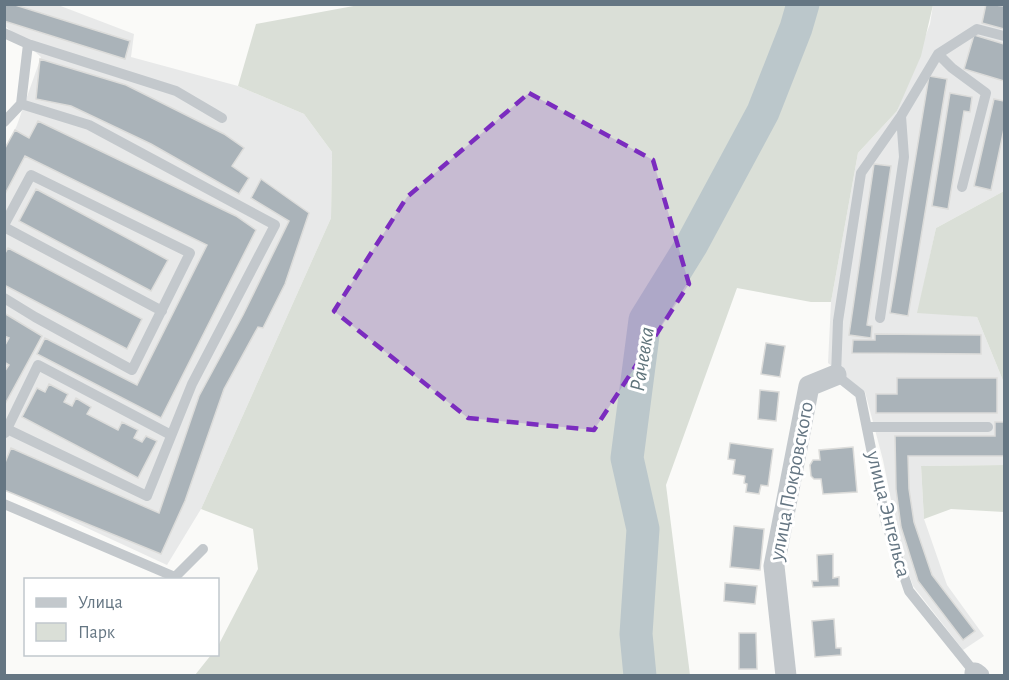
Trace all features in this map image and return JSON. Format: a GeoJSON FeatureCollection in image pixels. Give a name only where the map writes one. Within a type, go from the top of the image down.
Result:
{"type":"FeatureCollection","features":[{"type":"Feature","properties":{"kind":"street","name":"улица Покровского"},"geometry":{"type":"LineString","coordinates":[[786,675],[774,566],[809,386],[836,375]]}},
{"type":"Feature","properties":{"kind":"lane"},"geometry":{"type":"LineString","coordinates":[[836,375],[838,321],[861,172],[902,116],[938,54],[977,29],[1005,36]]}},
{"type":"Feature","properties":{"kind":"lane"},"geometry":{"type":"LineString","coordinates":[[4,33],[28,44],[176,91],[222,118]]}},
{"type":"Feature","properties":{"kind":"lane"},"geometry":{"type":"LineString","coordinates":[[4,122],[21,104],[28,44]]}},
{"type":"Feature","properties":{"kind":"lane"},"geometry":{"type":"LineString","coordinates":[[938,54],[952,68],[986,93],[962,187]]}},
{"type":"Feature","properties":{"kind":"lane"},"geometry":{"type":"LineString","coordinates":[[21,104],[89,125],[275,225],[192,384],[147,496],[6,431],[38,365],[171,435]]}},
{"type":"Feature","properties":{"kind":"lane"},"geometry":{"type":"LineString","coordinates":[[880,318],[904,157],[902,116]]}},
{"type":"Feature","properties":{"kind":"lane"},"geometry":{"type":"LineString","coordinates":[[4,298],[34,317],[132,370],[162,311],[190,253],[31,175],[4,226],[162,311]]}},
{"type":"Feature","properties":{"kind":"lane","name":"улица Энгельса"},"geometry":{"type":"LineString","coordinates":[[836,375],[860,394],[886,523],[909,591],[977,674]]}},
{"type":"Feature","properties":{"kind":"lane"},"geometry":{"type":"LineString","coordinates":[[867,427],[988,426]]}},
{"type":"Feature","properties":{"kind":"lane"},"geometry":{"type":"LineString","coordinates":[[4,504],[175,577],[202,549]]}},
{"type":"Feature","properties":{"kind":"highlighted area"},"geometry":{"type":"Polygon","coordinates":[[[529,93],[653,160],[689,284],[594,430],[468,418],[334,311],[407,197],[529,93]]]}},
{"type":"Feature","properties":{"kind":"shaded area"},"geometry":{"type":"Polygon","coordinates":[[[5,5],[58,5],[134,34],[131,57],[238,86],[304,114],[332,152],[331,218],[201,509],[167,565],[5,490],[4,357],[11,344],[4,341],[5,151],[17,125],[41,57],[5,26],[5,5]]]}},
{"type":"Feature","properties":{"kind":"shaded area"},"geometry":{"type":"Polygon","coordinates":[[[933,5],[1004,5],[1004,191],[936,228],[918,312],[977,317],[1004,383],[1004,465],[921,466],[924,519],[947,585],[984,636],[963,650],[913,586],[902,554],[883,460],[865,392],[828,363],[831,302],[858,153],[897,111],[930,24],[933,5]]]}},
{"type":"Feature","properties":{"kind":"green space"},"geometry":{"type":"Polygon","coordinates":[[[359,5],[933,5],[921,56],[897,111],[858,153],[831,302],[811,302],[737,288],[666,485],[690,675],[195,675],[210,656],[219,656],[219,644],[258,569],[253,529],[201,509],[331,218],[332,152],[304,114],[238,86],[256,24],[359,5]]]}},
{"type":"Feature","properties":{"kind":"green space"},"geometry":{"type":"Polygon","coordinates":[[[1004,191],[1004,383],[977,317],[917,313],[936,228],[1004,191]]]}},
{"type":"Feature","properties":{"kind":"green space"},"geometry":{"type":"Polygon","coordinates":[[[1004,465],[1004,512],[951,509],[924,519],[921,466],[1004,465]]]}},
{"type":"Feature","properties":{"kind":"building"},"geometry":{"type":"Polygon","coordinates":[[[4,4],[12,4],[130,41],[125,59],[4,21],[4,4]]]}},
{"type":"Feature","properties":{"kind":"building"},"geometry":{"type":"Polygon","coordinates":[[[986,4],[1004,6],[1004,29],[982,23],[986,4]]]}},
{"type":"Feature","properties":{"kind":"building"},"geometry":{"type":"Polygon","coordinates":[[[974,35],[1004,44],[1004,81],[964,69],[974,35]]]}},
{"type":"Feature","properties":{"kind":"building"},"geometry":{"type":"Polygon","coordinates":[[[40,59],[126,85],[224,134],[244,148],[232,166],[249,178],[239,194],[151,144],[71,106],[36,99],[40,59]]]}},
{"type":"Feature","properties":{"kind":"building"},"geometry":{"type":"Polygon","coordinates":[[[929,76],[947,79],[908,316],[890,313],[929,76]]]}},
{"type":"Feature","properties":{"kind":"building"},"geometry":{"type":"Polygon","coordinates":[[[950,93],[972,97],[970,112],[964,111],[948,209],[932,206],[950,93]]]}},
{"type":"Feature","properties":{"kind":"building"},"geometry":{"type":"Polygon","coordinates":[[[994,99],[1004,101],[1004,129],[991,190],[974,186],[994,99]]]}},
{"type":"Feature","properties":{"kind":"building"},"geometry":{"type":"Polygon","coordinates":[[[38,121],[236,216],[256,230],[161,418],[37,354],[45,338],[137,385],[207,245],[25,156],[4,196],[4,150],[15,130],[29,138],[38,121]]]}},
{"type":"Feature","properties":{"kind":"building"},"geometry":{"type":"Polygon","coordinates":[[[874,164],[891,166],[867,325],[872,326],[871,338],[849,335],[874,164]]]}},
{"type":"Feature","properties":{"kind":"building"},"geometry":{"type":"Polygon","coordinates":[[[261,179],[309,213],[285,284],[263,328],[258,327],[224,389],[185,501],[161,554],[4,490],[4,465],[11,448],[159,513],[199,396],[243,315],[289,221],[251,198],[261,179]]]}},
{"type":"Feature","properties":{"kind":"building"},"geometry":{"type":"Polygon","coordinates":[[[36,189],[168,260],[151,291],[19,221],[36,189]]]}},
{"type":"Feature","properties":{"kind":"building"},"geometry":{"type":"Polygon","coordinates":[[[8,248],[142,319],[127,349],[4,285],[4,255],[8,248]]]}},
{"type":"Feature","properties":{"kind":"building"},"geometry":{"type":"Polygon","coordinates":[[[4,313],[42,336],[4,406],[4,372],[9,365],[4,362],[4,347],[9,338],[4,336],[4,313]]]}},
{"type":"Feature","properties":{"kind":"building"},"geometry":{"type":"Polygon","coordinates":[[[875,334],[981,335],[981,354],[852,353],[853,340],[875,340],[875,334]]]}},
{"type":"Feature","properties":{"kind":"building"},"geometry":{"type":"Polygon","coordinates":[[[766,343],[785,346],[780,377],[761,374],[766,343]]]}},
{"type":"Feature","properties":{"kind":"building"},"geometry":{"type":"Polygon","coordinates":[[[897,378],[997,378],[997,413],[876,413],[876,394],[897,394],[897,378]]]}},
{"type":"Feature","properties":{"kind":"building"},"geometry":{"type":"Polygon","coordinates":[[[49,384],[68,394],[64,402],[72,406],[76,398],[91,407],[87,414],[118,430],[122,422],[138,430],[134,438],[142,442],[146,436],[157,441],[138,478],[22,417],[37,388],[45,392],[49,384]]]}},
{"type":"Feature","properties":{"kind":"building"},"geometry":{"type":"Polygon","coordinates":[[[760,390],[779,392],[776,421],[758,419],[760,390]]]}},
{"type":"Feature","properties":{"kind":"building"},"geometry":{"type":"Polygon","coordinates":[[[995,422],[1004,422],[1004,456],[908,456],[909,489],[914,522],[932,575],[975,631],[963,640],[918,581],[901,527],[896,489],[895,436],[995,436],[995,422]]]}},
{"type":"Feature","properties":{"kind":"building"},"geometry":{"type":"Polygon","coordinates":[[[730,443],[773,449],[768,486],[761,485],[759,494],[746,492],[745,476],[733,474],[735,460],[728,459],[730,443]]]}},
{"type":"Feature","properties":{"kind":"building"},"geometry":{"type":"Polygon","coordinates":[[[853,447],[857,492],[823,494],[821,479],[814,479],[811,476],[810,465],[813,460],[820,460],[819,450],[853,447]]]}},
{"type":"Feature","properties":{"kind":"building"},"geometry":{"type":"Polygon","coordinates":[[[734,526],[764,529],[760,570],[730,567],[734,526]]]}},
{"type":"Feature","properties":{"kind":"building"},"geometry":{"type":"Polygon","coordinates":[[[833,554],[833,578],[839,577],[839,586],[813,587],[812,581],[818,581],[817,555],[833,554]]]}},
{"type":"Feature","properties":{"kind":"building"},"geometry":{"type":"Polygon","coordinates":[[[725,583],[757,586],[755,604],[724,601],[725,583]]]}},
{"type":"Feature","properties":{"kind":"building"},"geometry":{"type":"Polygon","coordinates":[[[834,619],[836,648],[841,648],[841,655],[815,657],[812,621],[834,619]]]}},
{"type":"Feature","properties":{"kind":"building"},"geometry":{"type":"Polygon","coordinates":[[[739,633],[756,633],[757,669],[739,669],[739,633]]]}},
{"type":"Feature","properties":{"kind":"waterway","name":"Рачевка"},"geometry":{"type":"LineString","coordinates":[[640,676],[636,634],[643,529],[627,458],[645,320],[692,244],[763,112],[803,4]]}}]}
